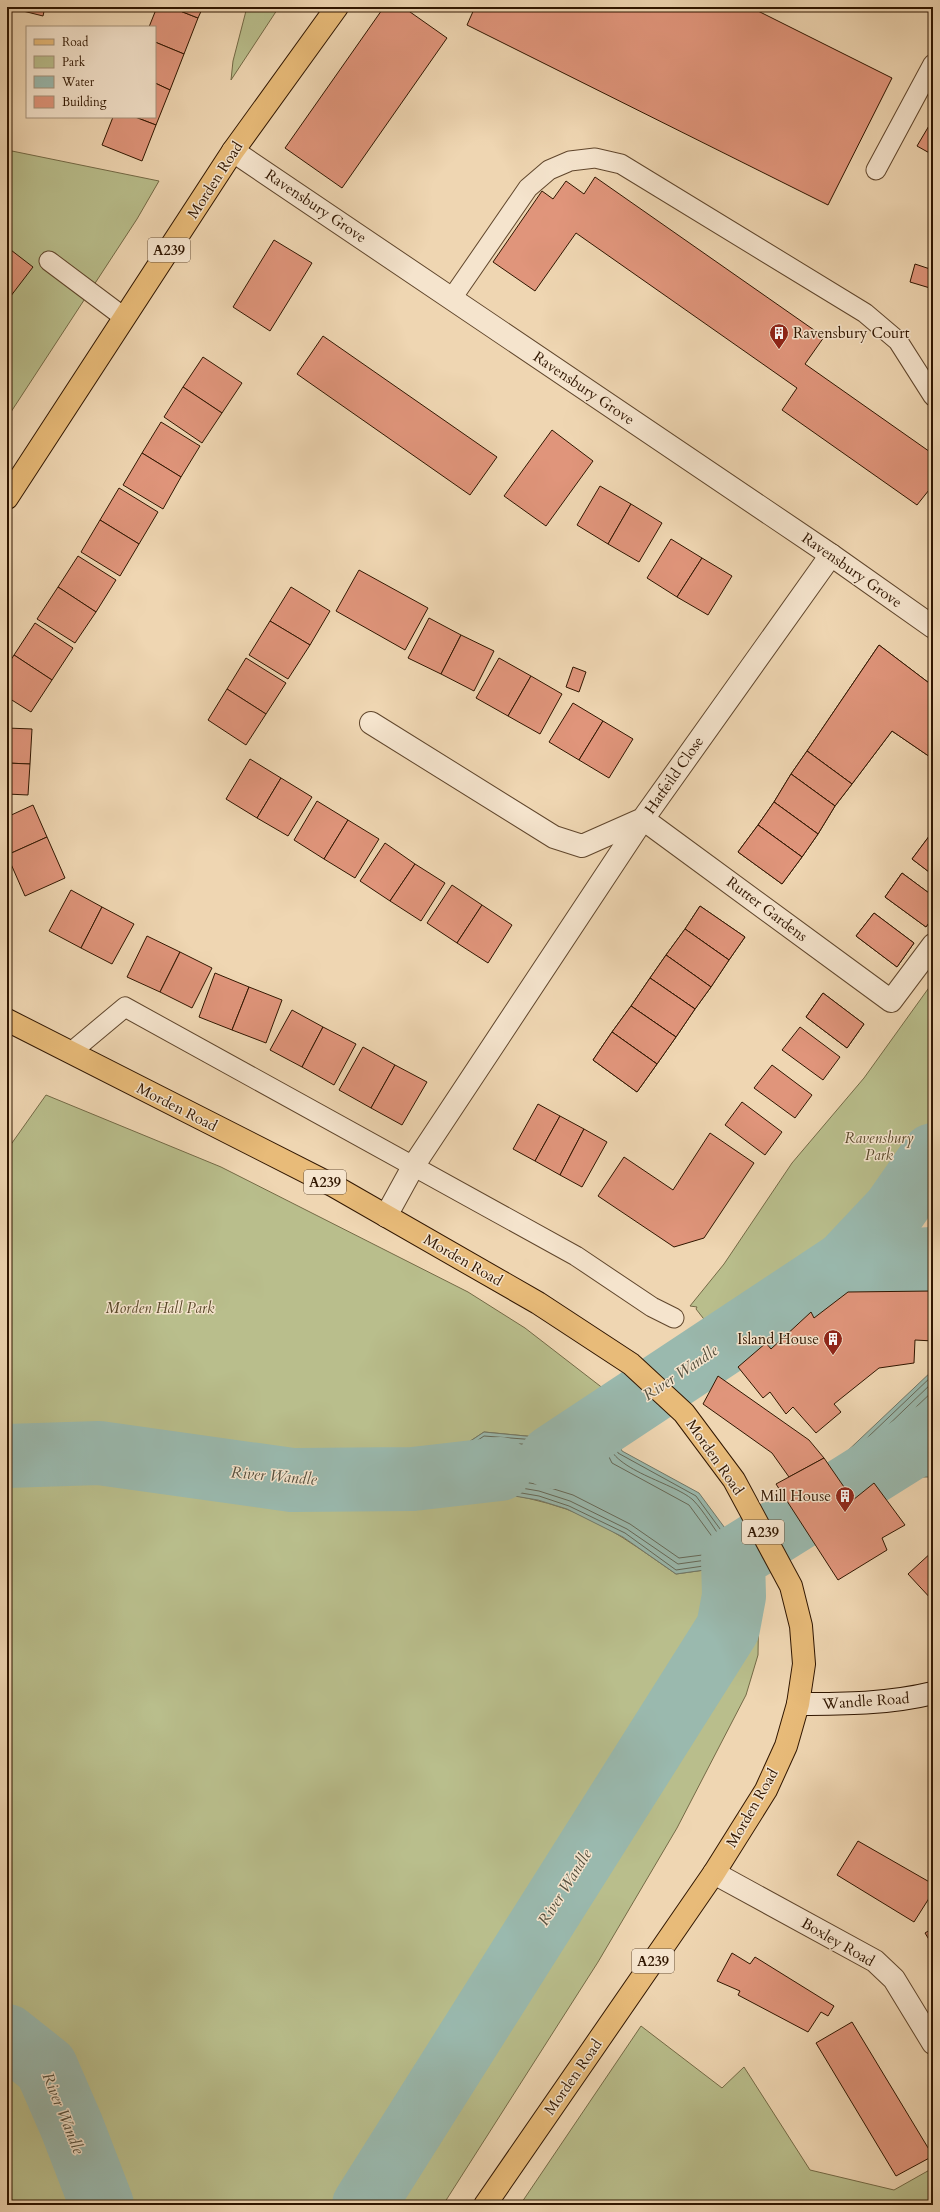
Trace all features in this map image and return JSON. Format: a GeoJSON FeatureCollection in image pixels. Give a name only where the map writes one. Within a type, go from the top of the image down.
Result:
{"type":"FeatureCollection","features":[{"type":"Feature","properties":{"kind":"main road","name":"Morden Road"},"geometry":{"type":"LineString","coordinates":[[7,498],[233,151],[337,7]]}},
{"type":"Feature","properties":{"kind":"main road","name":"Morden Road"},"geometry":{"type":"LineString","coordinates":[[7,1020],[334,1186],[538,1303],[644,1375],[684,1413],[734,1480],[780,1561],[791,1586],[801,1626],[804,1664],[798,1704],[786,1746],[766,1790],[714,1873],[485,2205]]}},
{"type":"Feature","properties":{"kind":"street","name":"Ravensbury Grove"},"geometry":{"type":"LineString","coordinates":[[233,151],[396,259],[831,555],[933,627]]}},
{"type":"Feature","properties":{"kind":"street","name":"Hatfeild Close"},"geometry":{"type":"LineString","coordinates":[[371,723],[554,837],[582,846],[643,819],[831,555]]}},
{"type":"Feature","properties":{"kind":"street","name":"Rutter Gardens"},"geometry":{"type":"LineString","coordinates":[[643,819],[670,837],[891,1001],[933,945]]}},
{"type":"Feature","properties":{"kind":"street"},"geometry":{"type":"LineString","coordinates":[[386,1216],[414,1165],[643,819]]}},
{"type":"Feature","properties":{"kind":"street","name":"Wandle Road"},"geometry":{"type":"LineString","coordinates":[[798,1704],[890,1702],[933,1693]]}},
{"type":"Feature","properties":{"kind":"street","name":"Boxley Road"},"geometry":{"type":"LineString","coordinates":[[714,1873],[875,1961],[894,1979],[933,2044]]}},
{"type":"Feature","properties":{"kind":"lane"},"geometry":{"type":"LineString","coordinates":[[876,170],[933,64]]}},
{"type":"Feature","properties":{"kind":"lane"},"geometry":{"type":"LineString","coordinates":[[452,298],[528,188],[549,170],[570,161],[595,158],[622,164],[865,313],[898,341],[933,396]]}},
{"type":"Feature","properties":{"kind":"lane"},"geometry":{"type":"LineString","coordinates":[[49,261],[125,318]]}},
{"type":"Feature","properties":{"kind":"lane"},"geometry":{"type":"LineString","coordinates":[[70,1053],[125,1007],[414,1165],[576,1256],[652,1306],[674,1318]]}},
{"type":"Feature","properties":{"kind":"green space"},"geometry":{"type":"Polygon","coordinates":[[[247,7],[279,7],[231,80],[233,61],[247,7]]]}},
{"type":"Feature","properties":{"kind":"green space"},"geometry":{"type":"Polygon","coordinates":[[[7,150],[159,181],[137,219],[7,418],[7,150]]]}},
{"type":"Feature","properties":{"kind":"green space","name":"Ravensbury Park"},"geometry":{"type":"Polygon","coordinates":[[[933,982],[933,1208],[914,1209],[885,1200],[876,1214],[794,1281],[748,1312],[714,1332],[696,1309],[697,1307],[690,1306],[724,1264],[792,1163],[864,1078],[933,982]]]}},
{"type":"Feature","properties":{"kind":"green space","name":"Morden Hall Park"},"geometry":{"type":"Polygon","coordinates":[[[46,1095],[221,1167],[468,1292],[525,1328],[613,1396],[585,1414],[536,1437],[484,1432],[413,1479],[510,1494],[566,1509],[609,1529],[676,1574],[726,1567],[714,1618],[738,1637],[759,1591],[758,1655],[746,1695],[677,1828],[598,1962],[443,2205],[7,2205],[7,1150],[46,1095]]]}},
{"type":"Feature","properties":{"kind":"green space"},"geometry":{"type":"Polygon","coordinates":[[[641,2026],[722,2088],[744,2067],[810,2170],[894,2190],[933,2168],[933,2205],[520,2205],[641,2026]]]}},
{"type":"Feature","properties":{"kind":"water"},"geometry":{"type":"Polygon","coordinates":[[[933,1370],[933,1477],[899,1477],[854,1483],[840,1458],[933,1370]]]}},
{"type":"Feature","properties":{"kind":"water"},"geometry":{"type":"Polygon","coordinates":[[[613,1396],[640,1417],[615,1436],[622,1451],[699,1493],[736,1543],[733,1559],[726,1567],[676,1574],[623,1537],[567,1509],[538,1500],[413,1479],[484,1432],[536,1437],[585,1414],[613,1396]]]}},
{"type":"Feature","properties":{"kind":"building"},"geometry":{"type":"Polygon","coordinates":[[[7,7],[45,7],[43,16],[7,7]]]}},
{"type":"Feature","properties":{"kind":"building"},"geometry":{"type":"Polygon","coordinates":[[[157,7],[170,7],[198,18],[184,54],[156,42],[156,26],[149,26],[157,7]]]}},
{"type":"Feature","properties":{"kind":"building"},"geometry":{"type":"Polygon","coordinates":[[[170,7],[203,7],[198,18],[170,7]]]}},
{"type":"Feature","properties":{"kind":"building"},"geometry":{"type":"Polygon","coordinates":[[[384,7],[403,7],[447,38],[342,188],[285,148],[384,7]]]}},
{"type":"Feature","properties":{"kind":"building"},"geometry":{"type":"Polygon","coordinates":[[[475,7],[750,7],[892,78],[828,205],[467,25],[475,7]]]}},
{"type":"Feature","properties":{"kind":"building"},"geometry":{"type":"Polygon","coordinates":[[[156,42],[184,54],[170,90],[156,83],[156,42]]]}},
{"type":"Feature","properties":{"kind":"building"},"geometry":{"type":"Polygon","coordinates":[[[156,83],[170,90],[156,125],[138,118],[156,118],[156,83]]]}},
{"type":"Feature","properties":{"kind":"building"},"geometry":{"type":"Polygon","coordinates":[[[113,118],[138,118],[156,125],[142,161],[102,145],[113,118]]]}},
{"type":"Feature","properties":{"kind":"building"},"geometry":{"type":"Polygon","coordinates":[[[933,119],[933,155],[917,146],[933,119]]]}},
{"type":"Feature","properties":{"kind":"building","name":"Ravensbury Court"},"geometry":{"type":"Polygon","coordinates":[[[595,177],[824,337],[805,364],[933,454],[933,485],[917,505],[782,410],[797,388],[576,233],[535,291],[493,262],[542,191],[553,199],[566,181],[584,194],[595,177]]]}},
{"type":"Feature","properties":{"kind":"building"},"geometry":{"type":"Polygon","coordinates":[[[274,240],[312,263],[270,331],[233,307],[274,240]]]}},
{"type":"Feature","properties":{"kind":"building"},"geometry":{"type":"Polygon","coordinates":[[[7,247],[33,267],[7,301],[7,247]]]}},
{"type":"Feature","properties":{"kind":"building"},"geometry":{"type":"Polygon","coordinates":[[[915,264],[933,270],[930,288],[910,282],[915,264]]]}},
{"type":"Feature","properties":{"kind":"building"},"geometry":{"type":"Polygon","coordinates":[[[323,336],[497,457],[470,495],[297,374],[323,336]]]}},
{"type":"Feature","properties":{"kind":"building"},"geometry":{"type":"Polygon","coordinates":[[[203,357],[242,383],[222,413],[183,387],[203,357]]]}},
{"type":"Feature","properties":{"kind":"building"},"geometry":{"type":"Polygon","coordinates":[[[183,387],[222,413],[202,443],[164,417],[183,387]]]}},
{"type":"Feature","properties":{"kind":"building"},"geometry":{"type":"Polygon","coordinates":[[[161,422],[200,446],[181,477],[142,453],[161,422]]]}},
{"type":"Feature","properties":{"kind":"building"},"geometry":{"type":"Polygon","coordinates":[[[552,430],[593,461],[546,526],[504,496],[552,430]]]}},
{"type":"Feature","properties":{"kind":"building"},"geometry":{"type":"Polygon","coordinates":[[[142,453],[181,477],[163,509],[123,485],[142,453]]]}},
{"type":"Feature","properties":{"kind":"building"},"geometry":{"type":"Polygon","coordinates":[[[600,486],[631,504],[608,544],[577,525],[600,486]]]}},
{"type":"Feature","properties":{"kind":"building"},"geometry":{"type":"Polygon","coordinates":[[[119,488],[158,512],[139,544],[100,520],[119,488]]]}},
{"type":"Feature","properties":{"kind":"building"},"geometry":{"type":"Polygon","coordinates":[[[631,504],[662,523],[639,562],[608,544],[631,504]]]}},
{"type":"Feature","properties":{"kind":"building"},"geometry":{"type":"Polygon","coordinates":[[[100,520],[139,544],[120,576],[81,552],[100,520]]]}},
{"type":"Feature","properties":{"kind":"building"},"geometry":{"type":"Polygon","coordinates":[[[671,539],[702,558],[677,597],[647,578],[671,539]]]}},
{"type":"Feature","properties":{"kind":"building"},"geometry":{"type":"Polygon","coordinates":[[[78,556],[116,580],[96,612],[58,587],[78,556]]]}},
{"type":"Feature","properties":{"kind":"building"},"geometry":{"type":"Polygon","coordinates":[[[702,558],[732,576],[708,615],[677,597],[702,558]]]}},
{"type":"Feature","properties":{"kind":"building"},"geometry":{"type":"Polygon","coordinates":[[[359,570],[428,608],[405,650],[336,611],[359,570]]]}},
{"type":"Feature","properties":{"kind":"building"},"geometry":{"type":"Polygon","coordinates":[[[58,587],[96,612],[75,643],[37,619],[58,587]]]}},
{"type":"Feature","properties":{"kind":"building"},"geometry":{"type":"Polygon","coordinates":[[[291,587],[330,611],[310,645],[270,621],[291,587]]]}},
{"type":"Feature","properties":{"kind":"building"},"geometry":{"type":"Polygon","coordinates":[[[429,618],[461,635],[441,674],[408,658],[429,618]]]}},
{"type":"Feature","properties":{"kind":"building"},"geometry":{"type":"Polygon","coordinates":[[[270,621],[310,645],[288,679],[249,655],[270,621]]]}},
{"type":"Feature","properties":{"kind":"building"},"geometry":{"type":"Polygon","coordinates":[[[35,623],[73,648],[52,680],[14,655],[35,623]]]}},
{"type":"Feature","properties":{"kind":"building"},"geometry":{"type":"Polygon","coordinates":[[[461,635],[494,651],[474,691],[441,674],[461,635]]]}},
{"type":"Feature","properties":{"kind":"building"},"geometry":{"type":"Polygon","coordinates":[[[879,645],[933,686],[933,759],[892,731],[852,784],[807,751],[879,645]]]}},
{"type":"Feature","properties":{"kind":"building"},"geometry":{"type":"Polygon","coordinates":[[[879,645],[933,686],[933,759],[892,731],[852,784],[807,751],[879,645]]]}},
{"type":"Feature","properties":{"kind":"building"},"geometry":{"type":"Polygon","coordinates":[[[14,655],[52,680],[31,712],[7,697],[7,666],[14,655]]]}},
{"type":"Feature","properties":{"kind":"building"},"geometry":{"type":"Polygon","coordinates":[[[246,658],[286,683],[266,714],[227,689],[246,658]]]}},
{"type":"Feature","properties":{"kind":"building"},"geometry":{"type":"Polygon","coordinates":[[[499,658],[531,676],[508,716],[476,698],[499,658]]]}},
{"type":"Feature","properties":{"kind":"building"},"geometry":{"type":"Polygon","coordinates":[[[573,667],[586,672],[579,692],[566,687],[573,667]]]}},
{"type":"Feature","properties":{"kind":"building"},"geometry":{"type":"Polygon","coordinates":[[[531,676],[562,694],[540,734],[508,716],[531,676]]]}},
{"type":"Feature","properties":{"kind":"building"},"geometry":{"type":"Polygon","coordinates":[[[227,689],[266,714],[246,745],[208,720],[227,689]]]}},
{"type":"Feature","properties":{"kind":"building"},"geometry":{"type":"Polygon","coordinates":[[[573,703],[603,721],[579,760],[549,742],[573,703]]]}},
{"type":"Feature","properties":{"kind":"building"},"geometry":{"type":"Polygon","coordinates":[[[603,721],[633,739],[609,778],[579,760],[603,721]]]}},
{"type":"Feature","properties":{"kind":"building"},"geometry":{"type":"Polygon","coordinates":[[[7,728],[32,729],[30,764],[7,763],[7,728]]]}},
{"type":"Feature","properties":{"kind":"building"},"geometry":{"type":"Polygon","coordinates":[[[807,751],[852,784],[835,806],[791,774],[807,751]]]}},
{"type":"Feature","properties":{"kind":"building"},"geometry":{"type":"Polygon","coordinates":[[[807,751],[852,784],[835,806],[791,774],[807,751]]]}},
{"type":"Feature","properties":{"kind":"building"},"geometry":{"type":"Polygon","coordinates":[[[250,759],[281,778],[257,818],[226,799],[250,759]]]}},
{"type":"Feature","properties":{"kind":"building"},"geometry":{"type":"Polygon","coordinates":[[[7,763],[30,764],[28,795],[7,794],[7,763]]]}},
{"type":"Feature","properties":{"kind":"building"},"geometry":{"type":"Polygon","coordinates":[[[791,774],[835,806],[818,834],[774,802],[791,774]]]}},
{"type":"Feature","properties":{"kind":"building"},"geometry":{"type":"Polygon","coordinates":[[[791,774],[835,806],[818,834],[774,802],[791,774]]]}},
{"type":"Feature","properties":{"kind":"building"},"geometry":{"type":"Polygon","coordinates":[[[281,778],[312,797],[288,836],[257,818],[281,778]]]}},
{"type":"Feature","properties":{"kind":"building"},"geometry":{"type":"Polygon","coordinates":[[[317,801],[348,820],[324,859],[294,840],[317,801]]]}},
{"type":"Feature","properties":{"kind":"building"},"geometry":{"type":"Polygon","coordinates":[[[774,802],[818,834],[802,857],[758,825],[774,802]]]}},
{"type":"Feature","properties":{"kind":"building"},"geometry":{"type":"Polygon","coordinates":[[[774,802],[818,834],[802,857],[758,825],[774,802]]]}},
{"type":"Feature","properties":{"kind":"building"},"geometry":{"type":"Polygon","coordinates":[[[33,805],[47,837],[7,855],[7,817],[33,805]]]}},
{"type":"Feature","properties":{"kind":"building"},"geometry":{"type":"Polygon","coordinates":[[[348,820],[379,839],[355,878],[324,859],[348,820]]]}},
{"type":"Feature","properties":{"kind":"building"},"geometry":{"type":"Polygon","coordinates":[[[758,825],[802,857],[782,884],[738,852],[758,825]]]}},
{"type":"Feature","properties":{"kind":"building"},"geometry":{"type":"Polygon","coordinates":[[[758,825],[802,857],[782,884],[738,852],[758,825]]]}},
{"type":"Feature","properties":{"kind":"building"},"geometry":{"type":"Polygon","coordinates":[[[930,835],[933,838],[933,875],[912,859],[930,835]]]}},
{"type":"Feature","properties":{"kind":"building"},"geometry":{"type":"Polygon","coordinates":[[[930,835],[933,838],[933,875],[912,859],[930,835]]]}},
{"type":"Feature","properties":{"kind":"building"},"geometry":{"type":"Polygon","coordinates":[[[47,837],[65,878],[25,896],[7,855],[47,837]]]}},
{"type":"Feature","properties":{"kind":"building"},"geometry":{"type":"Polygon","coordinates":[[[385,843],[415,864],[390,901],[360,881],[385,843]]]}},
{"type":"Feature","properties":{"kind":"building"},"geometry":{"type":"Polygon","coordinates":[[[415,864],[445,883],[421,921],[390,901],[415,864]]]}},
{"type":"Feature","properties":{"kind":"building"},"geometry":{"type":"Polygon","coordinates":[[[902,873],[933,896],[933,917],[926,927],[885,897],[902,873]]]}},
{"type":"Feature","properties":{"kind":"building"},"geometry":{"type":"Polygon","coordinates":[[[902,873],[933,896],[933,917],[926,927],[885,897],[902,873]]]}},
{"type":"Feature","properties":{"kind":"building"},"geometry":{"type":"Polygon","coordinates":[[[452,885],[482,905],[457,943],[427,923],[452,885]]]}},
{"type":"Feature","properties":{"kind":"building"},"geometry":{"type":"Polygon","coordinates":[[[71,890],[102,907],[81,948],[49,931],[71,890]]]}},
{"type":"Feature","properties":{"kind":"building"},"geometry":{"type":"Polygon","coordinates":[[[482,905],[512,925],[488,963],[457,943],[482,905]]]}},
{"type":"Feature","properties":{"kind":"building"},"geometry":{"type":"Polygon","coordinates":[[[700,906],[745,937],[729,960],[685,929],[700,906]]]}},
{"type":"Feature","properties":{"kind":"building"},"geometry":{"type":"Polygon","coordinates":[[[700,906],[745,937],[729,960],[685,929],[700,906]]]}},
{"type":"Feature","properties":{"kind":"building"},"geometry":{"type":"Polygon","coordinates":[[[102,907],[134,924],[112,964],[81,948],[102,907]]]}},
{"type":"Feature","properties":{"kind":"building"},"geometry":{"type":"Polygon","coordinates":[[[874,913],[914,943],[897,967],[856,936],[874,913]]]}},
{"type":"Feature","properties":{"kind":"building"},"geometry":{"type":"Polygon","coordinates":[[[874,913],[914,943],[897,967],[856,936],[874,913]]]}},
{"type":"Feature","properties":{"kind":"building"},"geometry":{"type":"Polygon","coordinates":[[[685,929],[729,960],[711,987],[666,955],[685,929]]]}},
{"type":"Feature","properties":{"kind":"building"},"geometry":{"type":"Polygon","coordinates":[[[685,929],[729,960],[711,987],[666,955],[685,929]]]}},
{"type":"Feature","properties":{"kind":"building"},"geometry":{"type":"Polygon","coordinates":[[[147,936],[180,952],[160,992],[127,977],[147,936]]]}},
{"type":"Feature","properties":{"kind":"building"},"geometry":{"type":"Polygon","coordinates":[[[180,952],[212,968],[192,1008],[160,992],[180,952]]]}},
{"type":"Feature","properties":{"kind":"building"},"geometry":{"type":"Polygon","coordinates":[[[666,955],[711,987],[695,1009],[650,978],[666,955]]]}},
{"type":"Feature","properties":{"kind":"building"},"geometry":{"type":"Polygon","coordinates":[[[666,955],[711,987],[695,1009],[650,978],[666,955]]]}},
{"type":"Feature","properties":{"kind":"building"},"geometry":{"type":"Polygon","coordinates":[[[215,973],[249,987],[232,1030],[199,1017],[215,973]]]}},
{"type":"Feature","properties":{"kind":"building"},"geometry":{"type":"Polygon","coordinates":[[[650,978],[695,1009],[676,1037],[631,1006],[650,978]]]}},
{"type":"Feature","properties":{"kind":"building"},"geometry":{"type":"Polygon","coordinates":[[[650,978],[695,1009],[676,1037],[631,1006],[650,978]]]}},
{"type":"Feature","properties":{"kind":"building"},"geometry":{"type":"Polygon","coordinates":[[[249,987],[282,1000],[266,1043],[232,1030],[249,987]]]}},
{"type":"Feature","properties":{"kind":"building"},"geometry":{"type":"Polygon","coordinates":[[[823,993],[864,1024],[847,1048],[806,1017],[823,993]]]}},
{"type":"Feature","properties":{"kind":"building"},"geometry":{"type":"Polygon","coordinates":[[[823,993],[864,1024],[847,1048],[806,1017],[823,993]]]}},
{"type":"Feature","properties":{"kind":"building"},"geometry":{"type":"Polygon","coordinates":[[[631,1006],[676,1037],[657,1064],[612,1032],[631,1006]]]}},
{"type":"Feature","properties":{"kind":"building"},"geometry":{"type":"Polygon","coordinates":[[[631,1006],[676,1037],[657,1064],[612,1032],[631,1006]]]}},
{"type":"Feature","properties":{"kind":"building"},"geometry":{"type":"Polygon","coordinates":[[[292,1010],[323,1027],[302,1067],[270,1050],[292,1010]]]}},
{"type":"Feature","properties":{"kind":"building"},"geometry":{"type":"Polygon","coordinates":[[[323,1027],[356,1044],[334,1085],[302,1067],[323,1027]]]}},
{"type":"Feature","properties":{"kind":"building"},"geometry":{"type":"Polygon","coordinates":[[[800,1027],[840,1057],[823,1080],[782,1050],[800,1027]]]}},
{"type":"Feature","properties":{"kind":"building"},"geometry":{"type":"Polygon","coordinates":[[[612,1032],[657,1064],[637,1092],[593,1060],[612,1032]]]}},
{"type":"Feature","properties":{"kind":"building"},"geometry":{"type":"Polygon","coordinates":[[[612,1032],[657,1064],[637,1092],[593,1060],[612,1032]]]}},
{"type":"Feature","properties":{"kind":"building"},"geometry":{"type":"Polygon","coordinates":[[[363,1047],[395,1065],[371,1108],[339,1090],[363,1047]]]}},
{"type":"Feature","properties":{"kind":"building"},"geometry":{"type":"Polygon","coordinates":[[[395,1065],[427,1082],[402,1125],[371,1108],[395,1065]]]}},
{"type":"Feature","properties":{"kind":"building"},"geometry":{"type":"Polygon","coordinates":[[[772,1065],[812,1095],[795,1118],[754,1088],[772,1065]]]}},
{"type":"Feature","properties":{"kind":"building"},"geometry":{"type":"Polygon","coordinates":[[[742,1102],[782,1132],[765,1155],[725,1125],[742,1102]]]}},
{"type":"Feature","properties":{"kind":"building"},"geometry":{"type":"Polygon","coordinates":[[[538,1104],[560,1116],[535,1161],[513,1149],[538,1104]]]}},
{"type":"Feature","properties":{"kind":"building"},"geometry":{"type":"Polygon","coordinates":[[[560,1116],[584,1129],[560,1175],[535,1161],[560,1116]]]}},
{"type":"Feature","properties":{"kind":"building"},"geometry":{"type":"Polygon","coordinates":[[[584,1129],[607,1142],[582,1187],[560,1175],[584,1129]]]}},
{"type":"Feature","properties":{"kind":"building"},"geometry":{"type":"Polygon","coordinates":[[[710,1133],[754,1163],[704,1238],[674,1247],[598,1196],[624,1157],[673,1190],[710,1133]]]}},
{"type":"Feature","properties":{"kind":"building","name":"Island House"},"geometry":{"type":"Polygon","coordinates":[[[933,1291],[933,1341],[915,1340],[914,1363],[879,1368],[834,1404],[841,1412],[816,1433],[793,1407],[786,1414],[770,1392],[763,1398],[738,1367],[766,1343],[771,1349],[811,1312],[814,1318],[848,1292],[933,1291]]]}},
{"type":"Feature","properties":{"kind":"building"},"geometry":{"type":"Polygon","coordinates":[[[718,1376],[809,1440],[824,1458],[789,1477],[772,1453],[703,1404],[718,1376]]]}},
{"type":"Feature","properties":{"kind":"building","name":"Mill House"},"geometry":{"type":"Polygon","coordinates":[[[824,1458],[853,1500],[874,1483],[905,1525],[882,1538],[887,1550],[838,1580],[776,1484],[824,1458]]]}},
{"type":"Feature","properties":{"kind":"building"},"geometry":{"type":"Polygon","coordinates":[[[933,1551],[933,1601],[908,1574],[933,1551]]]}},
{"type":"Feature","properties":{"kind":"building"},"geometry":{"type":"Polygon","coordinates":[[[858,1841],[933,1884],[933,1892],[914,1922],[837,1875],[858,1841]]]}},
{"type":"Feature","properties":{"kind":"building"},"geometry":{"type":"Polygon","coordinates":[[[933,1928],[933,1946],[925,1933],[933,1928]]]}},
{"type":"Feature","properties":{"kind":"building"},"geometry":{"type":"Polygon","coordinates":[[[732,1953],[750,1964],[755,1957],[834,2006],[828,2016],[821,2012],[808,2032],[738,1995],[740,1991],[717,1981],[732,1953]]]}},
{"type":"Feature","properties":{"kind":"building"},"geometry":{"type":"Polygon","coordinates":[[[852,2022],[933,2156],[896,2176],[816,2043],[852,2022]]]}},
{"type":"Feature","properties":{"kind":"waterway"},"geometry":{"type":"LineString","coordinates":[[845,1263],[894,1211],[933,1155]]}},
{"type":"Feature","properties":{"kind":"waterway","name":"River Wandle"},"geometry":{"type":"LineString","coordinates":[[552,1457],[845,1263],[933,1259]]}},
{"type":"Feature","properties":{"kind":"waterway","name":"River Wandle"},"geometry":{"type":"LineString","coordinates":[[364,2205],[728,1628],[734,1596],[733,1559],[933,1434]]}},
{"type":"Feature","properties":{"kind":"waterway","name":"River Wandle"},"geometry":{"type":"LineString","coordinates":[[7,1456],[99,1453],[292,1480],[413,1479],[500,1469]]}},
{"type":"Feature","properties":{"kind":"waterway","name":"River Wandle"},"geometry":{"type":"LineString","coordinates":[[7,2036],[46,2067],[72,2127],[102,2205]]}},
{"type":"Feature","properties":{"kind":"place","name":"Ravensbury Court"},"geometry":{"type":"Point","coordinates":[779,350]}},
{"type":"Feature","properties":{"kind":"place","name":"Island House"},"geometry":{"type":"Point","coordinates":[833,1356]}},
{"type":"Feature","properties":{"kind":"place","name":"Mill House"},"geometry":{"type":"Point","coordinates":[845,1513]}}]}
